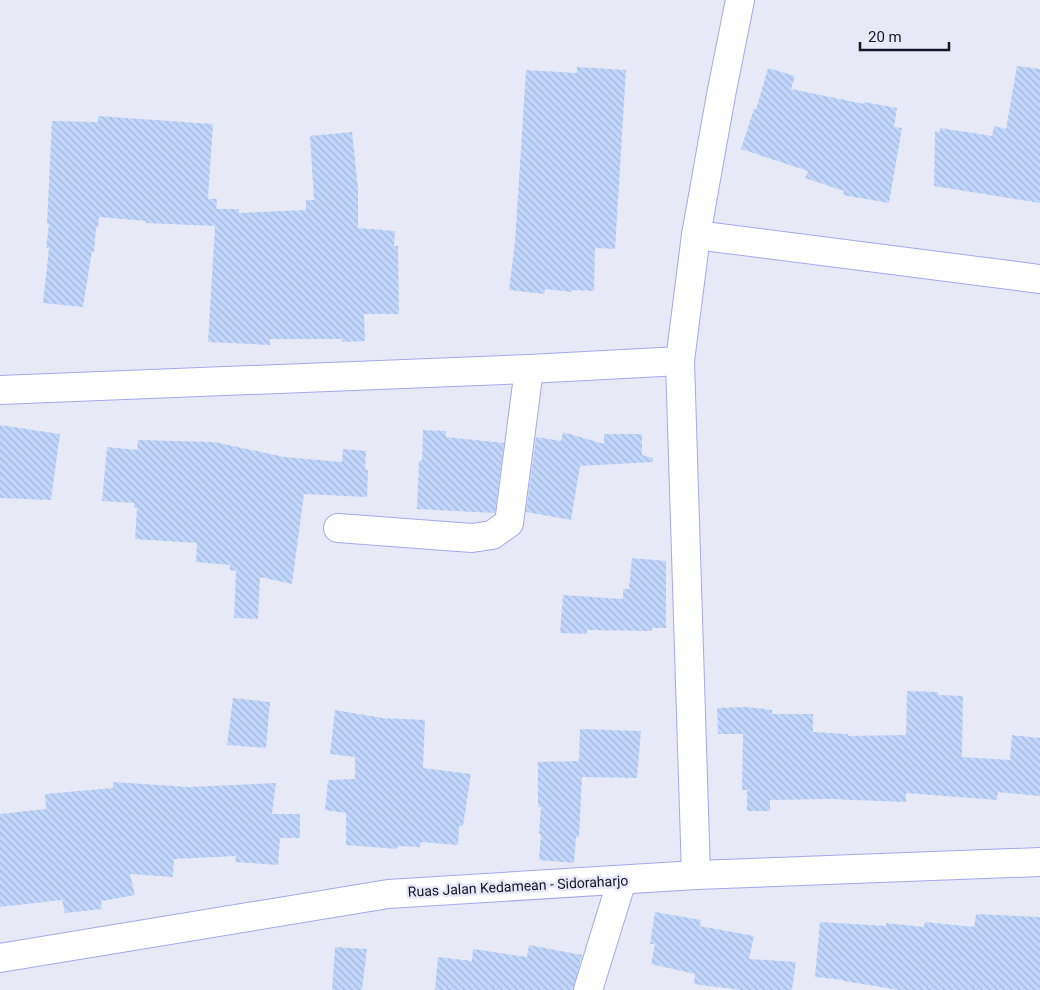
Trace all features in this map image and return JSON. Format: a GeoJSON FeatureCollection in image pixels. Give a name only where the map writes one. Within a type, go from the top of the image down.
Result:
{"type":"FeatureCollection","features":[{"type":"Feature","properties":{"kind":"street"},"geometry":{"type":"LineString","coordinates":[[696,875],[680,361],[696,235],[740,0]]}},
{"type":"Feature","properties":{"kind":"street"},"geometry":{"type":"LineString","coordinates":[[696,235],[1040,279]]}},
{"type":"Feature","properties":{"kind":"street"},"geometry":{"type":"LineString","coordinates":[[0,390],[529,370],[680,361]]}},
{"type":"Feature","properties":{"kind":"street"},"geometry":{"type":"LineString","coordinates":[[338,528],[472,538],[492,535],[509,522],[529,370]]}},
{"type":"Feature","properties":{"kind":"street","name":"Ruas Jalan Kedamean - Sidoraharjo"},"geometry":{"type":"LineString","coordinates":[[0,958],[388,894],[696,875],[1040,862]]}},
{"type":"Feature","properties":{"kind":"street"},"geometry":{"type":"LineString","coordinates":[[588,990],[622,880]]}},
{"type":"Feature","properties":{"kind":"building"},"geometry":{"type":"Polygon","coordinates":[[[1017,66],[1040,69],[1040,203],[934,186],[935,131],[940,132],[940,128],[992,136],[994,126],[1006,129],[1017,66]]]}},
{"type":"Feature","properties":{"kind":"building"},"geometry":{"type":"Polygon","coordinates":[[[577,67],[626,70],[615,249],[595,248],[594,291],[572,290],[572,292],[545,289],[544,294],[509,290],[515,242],[526,70],[577,73],[577,67]]]}},
{"type":"Feature","properties":{"kind":"building"},"geometry":{"type":"Polygon","coordinates":[[[768,68],[795,76],[791,89],[864,104],[864,102],[897,108],[894,127],[902,128],[889,203],[843,195],[844,191],[805,178],[808,171],[741,149],[754,109],[756,110],[768,68]]]}},
{"type":"Feature","properties":{"kind":"building"},"geometry":{"type":"Polygon","coordinates":[[[98,116],[213,124],[208,199],[217,199],[215,226],[145,223],[146,221],[99,217],[83,307],[43,303],[49,248],[46,248],[49,224],[47,224],[52,121],[98,122],[98,116]]]}},
{"type":"Feature","properties":{"kind":"building"},"geometry":{"type":"Polygon","coordinates":[[[352,132],[358,188],[358,228],[395,231],[394,246],[398,246],[399,314],[364,314],[365,341],[342,342],[342,339],[270,339],[270,345],[208,342],[216,209],[239,209],[239,213],[306,210],[306,200],[314,200],[310,136],[352,132]]]}},
{"type":"Feature","properties":{"kind":"building"},"geometry":{"type":"Polygon","coordinates":[[[0,425],[60,434],[51,500],[0,498],[0,425]]]}},
{"type":"Feature","properties":{"kind":"building"},"geometry":{"type":"Polygon","coordinates":[[[423,430],[446,431],[446,437],[504,443],[495,513],[417,509],[419,461],[422,461],[423,430]]]}},
{"type":"Feature","properties":{"kind":"building"},"geometry":{"type":"Polygon","coordinates":[[[563,432],[604,444],[604,434],[642,434],[642,455],[653,458],[653,462],[580,466],[571,520],[526,512],[536,437],[561,441],[563,432]]]}},
{"type":"Feature","properties":{"kind":"building"},"geometry":{"type":"Polygon","coordinates":[[[138,440],[214,442],[284,457],[342,462],[343,449],[366,451],[365,469],[368,470],[367,497],[304,494],[292,584],[260,577],[258,619],[234,618],[236,571],[230,570],[230,565],[196,562],[197,543],[135,539],[137,508],[134,508],[134,503],[102,501],[107,447],[137,450],[138,440]]]}},
{"type":"Feature","properties":{"kind":"building"},"geometry":{"type":"Polygon","coordinates":[[[632,558],[666,561],[666,628],[652,628],[652,631],[587,630],[587,634],[560,633],[563,595],[623,599],[623,589],[629,589],[632,558]]]}},
{"type":"Feature","properties":{"kind":"building"},"geometry":{"type":"Polygon","coordinates":[[[907,691],[938,692],[938,695],[963,696],[962,757],[1010,760],[1012,735],[1040,738],[1040,796],[998,792],[997,800],[906,793],[906,802],[829,799],[770,800],[770,811],[747,811],[747,790],[742,790],[743,734],[718,734],[717,708],[745,707],[772,710],[772,714],[813,714],[813,732],[848,734],[848,736],[906,735],[907,691]]]}},
{"type":"Feature","properties":{"kind":"building"},"geometry":{"type":"Polygon","coordinates":[[[233,698],[270,702],[266,748],[227,745],[233,698]]]}},
{"type":"Feature","properties":{"kind":"building"},"geometry":{"type":"Polygon","coordinates":[[[335,710],[382,718],[425,720],[423,768],[471,774],[463,826],[459,826],[458,845],[421,842],[420,847],[398,846],[397,849],[346,845],[346,813],[325,810],[328,780],[355,779],[355,757],[330,754],[335,710]]]}},
{"type":"Feature","properties":{"kind":"building"},"geometry":{"type":"Polygon","coordinates":[[[580,729],[641,731],[637,778],[582,777],[579,837],[576,837],[574,863],[539,860],[541,807],[538,807],[538,762],[579,761],[580,729]]]}},
{"type":"Feature","properties":{"kind":"building"},"geometry":{"type":"Polygon","coordinates":[[[113,782],[189,787],[276,783],[272,814],[300,814],[300,838],[280,838],[278,865],[235,862],[236,856],[174,859],[173,877],[130,874],[135,895],[101,901],[102,909],[65,913],[62,900],[0,907],[0,814],[46,809],[45,794],[113,788],[113,782]]]}},
{"type":"Feature","properties":{"kind":"building"},"geometry":{"type":"Polygon","coordinates":[[[655,912],[701,920],[700,926],[754,936],[749,959],[796,962],[792,990],[741,990],[694,984],[695,974],[651,964],[655,944],[650,944],[655,912]]]}},
{"type":"Feature","properties":{"kind":"building"},"geometry":{"type":"Polygon","coordinates":[[[976,914],[1040,917],[1040,990],[899,990],[815,977],[820,922],[886,926],[886,923],[924,927],[925,922],[974,927],[976,914]]]}},
{"type":"Feature","properties":{"kind":"building"},"geometry":{"type":"Polygon","coordinates":[[[529,945],[582,955],[573,990],[435,990],[438,957],[472,961],[473,949],[527,957],[529,945]]]}},
{"type":"Feature","properties":{"kind":"building"},"geometry":{"type":"Polygon","coordinates":[[[335,947],[367,949],[362,990],[332,990],[335,947]]]}}]}
